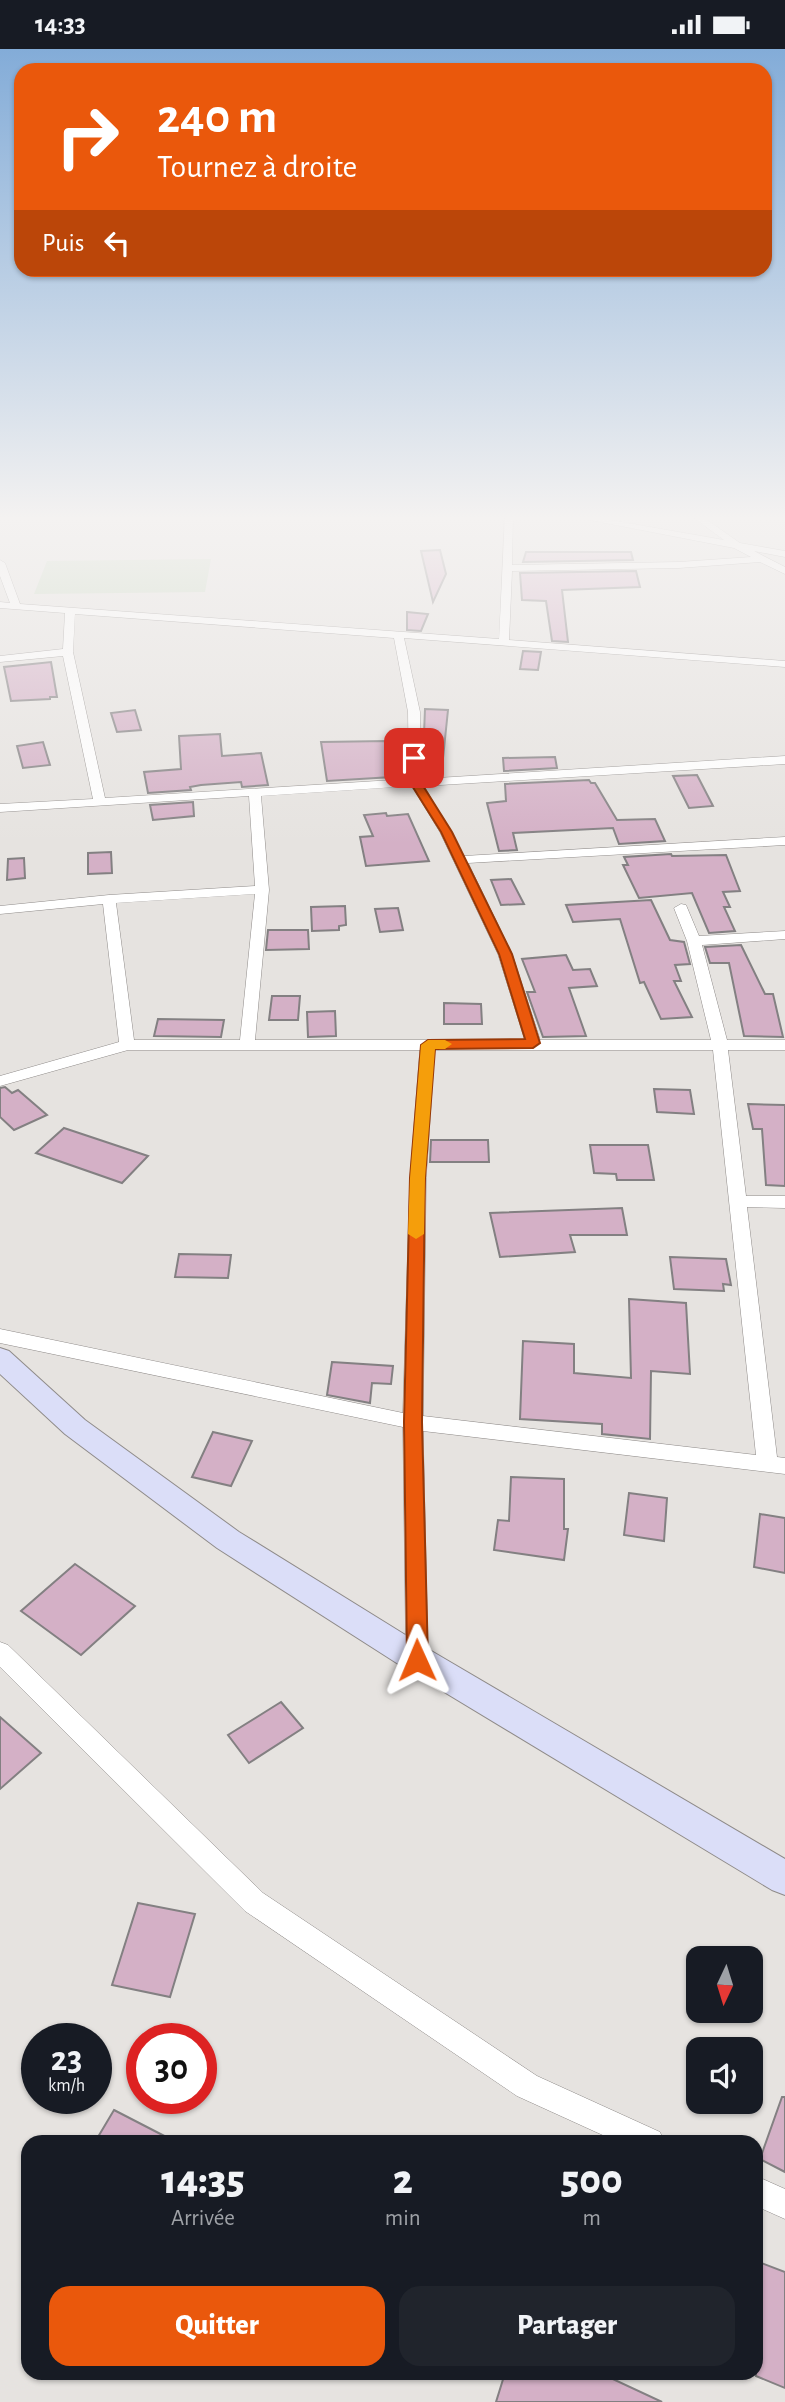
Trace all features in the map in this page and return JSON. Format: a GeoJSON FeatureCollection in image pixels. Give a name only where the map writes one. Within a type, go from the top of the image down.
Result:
{"type":"FeatureCollection","features":[{"type":"Feature","properties":{"kind":"main road"},"geometry":{"type":"LineString","coordinates":[[0,1359],[75,1427],[173,1502],[228,1540],[417,1660],[785,1878]]}},
{"type":"Feature","properties":{"kind":"street"},"geometry":{"type":"LineString","coordinates":[[69,625],[68,652],[100,801]]}},
{"type":"Feature","properties":{"kind":"street"},"geometry":{"type":"LineString","coordinates":[[270,625],[785,664]]}},
{"type":"Feature","properties":{"kind":"street"},"geometry":{"type":"LineString","coordinates":[[504,625],[504,641]]}},
{"type":"Feature","properties":{"kind":"street"},"geometry":{"type":"LineString","coordinates":[[398,633],[414,712],[415,781],[446,832],[505,954],[533,1043]]}},
{"type":"Feature","properties":{"kind":"street"},"geometry":{"type":"LineString","coordinates":[[0,659],[68,652]]}},
{"type":"Feature","properties":{"kind":"street"},"geometry":{"type":"LineString","coordinates":[[0,808],[785,760]]}},
{"type":"Feature","properties":{"kind":"street"},"geometry":{"type":"LineString","coordinates":[[247,1045],[262,890],[255,793]]}},
{"type":"Feature","properties":{"kind":"street"},"geometry":{"type":"LineString","coordinates":[[460,860],[785,841]]}},
{"type":"Feature","properties":{"kind":"street"},"geometry":{"type":"LineString","coordinates":[[0,911],[109,899],[262,890]]}},
{"type":"Feature","properties":{"kind":"street"},"geometry":{"type":"LineString","coordinates":[[109,899],[127,1045]]}},
{"type":"Feature","properties":{"kind":"street"},"geometry":{"type":"LineString","coordinates":[[0,1336],[413,1422],[776,1464],[720,1044],[694,941],[681,908]]}},
{"type":"Feature","properties":{"kind":"street"},"geometry":{"type":"LineString","coordinates":[[694,941],[785,935]]}},
{"type":"Feature","properties":{"kind":"street"},"geometry":{"type":"LineString","coordinates":[[0,1081],[127,1045],[785,1045]]}},
{"type":"Feature","properties":{"kind":"street"},"geometry":{"type":"LineString","coordinates":[[417,1660],[413,1422],[418,1178],[428,1045]]}},
{"type":"Feature","properties":{"kind":"street"},"geometry":{"type":"LineString","coordinates":[[739,1201],[785,1202]]}},
{"type":"Feature","properties":{"kind":"street"},"geometry":{"type":"LineString","coordinates":[[0,1652],[254,1902],[527,2086],[635,2135]]}},
{"type":"Feature","properties":{"kind":"street"},"geometry":{"type":"LineString","coordinates":[[763,2194],[785,2204]]}},
{"type":"Feature","properties":{"kind":"building"},"geometry":{"type":"Polygon","coordinates":[[[407,625],[424,625],[421,631],[407,630],[407,625]]]}},
{"type":"Feature","properties":{"kind":"building"},"geometry":{"type":"Polygon","coordinates":[[[550,625],[566,625],[568,642],[552,641],[550,625]]]}},
{"type":"Feature","properties":{"kind":"building"},"geometry":{"type":"Polygon","coordinates":[[[523,651],[541,652],[538,670],[520,669],[523,651]]]}},
{"type":"Feature","properties":{"kind":"building"},"geometry":{"type":"Polygon","coordinates":[[[51,662],[57,697],[11,701],[4,667],[51,662]]]}},
{"type":"Feature","properties":{"kind":"building"},"geometry":{"type":"Polygon","coordinates":[[[425,709],[448,710],[443,758],[423,759],[425,709]]]}},
{"type":"Feature","properties":{"kind":"building"},"geometry":{"type":"Polygon","coordinates":[[[135,710],[141,730],[117,732],[111,713],[135,710]]]}},
{"type":"Feature","properties":{"kind":"building"},"geometry":{"type":"Polygon","coordinates":[[[220,734],[222,756],[261,753],[268,785],[242,787],[241,782],[148,793],[144,772],[181,769],[179,736],[220,734]]]}},
{"type":"Feature","properties":{"kind":"building"},"geometry":{"type":"Polygon","coordinates":[[[386,741],[396,772],[391,772],[392,777],[327,781],[321,742],[386,741]]]}},
{"type":"Feature","properties":{"kind":"building"},"geometry":{"type":"Polygon","coordinates":[[[43,742],[50,765],[23,768],[17,746],[43,742]]]}},
{"type":"Feature","properties":{"kind":"building"},"geometry":{"type":"Polygon","coordinates":[[[555,757],[557,768],[504,771],[503,758],[555,757]]]}},
{"type":"Feature","properties":{"kind":"building"},"geometry":{"type":"Polygon","coordinates":[[[697,775],[713,806],[689,808],[673,776],[697,775]]]}},
{"type":"Feature","properties":{"kind":"building"},"geometry":{"type":"Polygon","coordinates":[[[589,780],[595,783],[617,820],[655,819],[665,841],[619,844],[613,828],[513,833],[517,850],[499,851],[487,803],[506,801],[505,784],[589,780]]]}},
{"type":"Feature","properties":{"kind":"building"},"geometry":{"type":"Polygon","coordinates":[[[193,802],[194,816],[153,820],[150,805],[193,802]]]}},
{"type":"Feature","properties":{"kind":"building"},"geometry":{"type":"Polygon","coordinates":[[[386,813],[387,816],[408,814],[429,861],[366,866],[360,837],[373,836],[364,815],[386,813]]]}},
{"type":"Feature","properties":{"kind":"building"},"geometry":{"type":"Polygon","coordinates":[[[111,852],[112,873],[88,874],[88,853],[111,852]]]}},
{"type":"Feature","properties":{"kind":"building"},"geometry":{"type":"Polygon","coordinates":[[[726,855],[740,891],[723,892],[730,907],[724,907],[735,931],[709,933],[692,893],[639,898],[623,865],[628,865],[624,857],[726,855]]]}},
{"type":"Feature","properties":{"kind":"building"},"geometry":{"type":"Polygon","coordinates":[[[24,858],[25,878],[7,880],[8,859],[24,858]]]}},
{"type":"Feature","properties":{"kind":"building"},"geometry":{"type":"Polygon","coordinates":[[[511,879],[524,904],[501,905],[491,880],[511,879]]]}},
{"type":"Feature","properties":{"kind":"building"},"geometry":{"type":"Polygon","coordinates":[[[651,900],[670,940],[684,942],[690,964],[675,965],[681,981],[674,981],[692,1017],[661,1019],[644,982],[640,983],[620,919],[573,922],[566,905],[651,900]]]}},
{"type":"Feature","properties":{"kind":"building"},"geometry":{"type":"Polygon","coordinates":[[[345,906],[346,925],[339,926],[339,930],[312,931],[311,907],[345,906]]]}},
{"type":"Feature","properties":{"kind":"building"},"geometry":{"type":"Polygon","coordinates":[[[398,908],[403,930],[380,932],[375,909],[398,908]]]}},
{"type":"Feature","properties":{"kind":"building"},"geometry":{"type":"Polygon","coordinates":[[[268,930],[308,930],[309,949],[266,950],[268,930]]]}},
{"type":"Feature","properties":{"kind":"building"},"geometry":{"type":"Polygon","coordinates":[[[741,945],[765,994],[773,994],[783,1037],[744,1036],[729,963],[710,963],[705,947],[741,945]]]}},
{"type":"Feature","properties":{"kind":"building"},"geometry":{"type":"Polygon","coordinates":[[[566,955],[573,970],[590,969],[597,986],[569,988],[586,1036],[543,1037],[527,992],[535,992],[522,959],[566,955]]]}},
{"type":"Feature","properties":{"kind":"building"},"geometry":{"type":"Polygon","coordinates":[[[272,996],[300,996],[298,1020],[269,1020],[272,996]]]}},
{"type":"Feature","properties":{"kind":"building"},"geometry":{"type":"Polygon","coordinates":[[[444,1003],[481,1004],[482,1024],[444,1024],[444,1003]]]}},
{"type":"Feature","properties":{"kind":"building"},"geometry":{"type":"Polygon","coordinates":[[[335,1011],[336,1036],[308,1037],[307,1012],[335,1011]]]}},
{"type":"Feature","properties":{"kind":"building"},"geometry":{"type":"Polygon","coordinates":[[[158,1019],[224,1020],[221,1037],[154,1036],[158,1019]]]}},
{"type":"Feature","properties":{"kind":"building"},"geometry":{"type":"Polygon","coordinates":[[[5,1087],[12,1093],[18,1090],[47,1115],[14,1130],[0,1117],[0,1088],[5,1087]]]}},
{"type":"Feature","properties":{"kind":"building"},"geometry":{"type":"Polygon","coordinates":[[[654,1089],[690,1090],[694,1114],[657,1112],[654,1089]]]}},
{"type":"Feature","properties":{"kind":"building"},"geometry":{"type":"Polygon","coordinates":[[[748,1104],[785,1105],[785,1186],[766,1185],[762,1129],[753,1129],[748,1104]]]}},
{"type":"Feature","properties":{"kind":"building"},"geometry":{"type":"Polygon","coordinates":[[[64,1128],[148,1156],[122,1183],[36,1153],[64,1128]]]}},
{"type":"Feature","properties":{"kind":"building"},"geometry":{"type":"Polygon","coordinates":[[[431,1140],[488,1140],[489,1162],[430,1162],[431,1140]]]}},
{"type":"Feature","properties":{"kind":"building"},"geometry":{"type":"Polygon","coordinates":[[[590,1145],[648,1145],[654,1180],[617,1180],[616,1174],[594,1173],[590,1145]]]}},
{"type":"Feature","properties":{"kind":"building"},"geometry":{"type":"Polygon","coordinates":[[[622,1208],[627,1235],[570,1235],[575,1252],[500,1257],[490,1213],[622,1208]]]}},
{"type":"Feature","properties":{"kind":"building"},"geometry":{"type":"Polygon","coordinates":[[[179,1254],[231,1255],[228,1278],[175,1277],[179,1254]]]}},
{"type":"Feature","properties":{"kind":"building"},"geometry":{"type":"Polygon","coordinates":[[[670,1257],[726,1259],[731,1285],[723,1284],[724,1291],[674,1289],[670,1257]]]}},
{"type":"Feature","properties":{"kind":"building"},"geometry":{"type":"Polygon","coordinates":[[[629,1299],[686,1303],[690,1374],[651,1371],[650,1439],[602,1434],[602,1424],[520,1419],[523,1341],[574,1344],[574,1373],[631,1378],[629,1299]]]}},
{"type":"Feature","properties":{"kind":"building"},"geometry":{"type":"Polygon","coordinates":[[[332,1362],[393,1366],[391,1384],[372,1383],[370,1403],[327,1395],[332,1362]]]}},
{"type":"Feature","properties":{"kind":"building"},"geometry":{"type":"Polygon","coordinates":[[[213,1432],[252,1441],[231,1486],[192,1477],[213,1432]]]}},
{"type":"Feature","properties":{"kind":"building"},"geometry":{"type":"Polygon","coordinates":[[[511,1477],[564,1479],[564,1529],[568,1529],[564,1560],[494,1550],[498,1520],[509,1521],[511,1477]]]}},
{"type":"Feature","properties":{"kind":"building"},"geometry":{"type":"Polygon","coordinates":[[[629,1493],[667,1498],[664,1541],[624,1535],[629,1493]]]}},
{"type":"Feature","properties":{"kind":"building"},"geometry":{"type":"Polygon","coordinates":[[[760,1514],[785,1518],[785,1573],[754,1567],[760,1514]]]}},
{"type":"Feature","properties":{"kind":"building"},"geometry":{"type":"Polygon","coordinates":[[[75,1564],[135,1606],[81,1655],[21,1611],[75,1564]]]}},
{"type":"Feature","properties":{"kind":"building"},"geometry":{"type":"Polygon","coordinates":[[[281,1702],[303,1728],[249,1763],[228,1735],[281,1702]]]}},
{"type":"Feature","properties":{"kind":"building"},"geometry":{"type":"Polygon","coordinates":[[[0,1717],[41,1753],[0,1789],[0,1717]]]}},
{"type":"Feature","properties":{"kind":"building"},"geometry":{"type":"Polygon","coordinates":[[[138,1903],[195,1914],[170,1997],[112,1985],[138,1903]]]}},
{"type":"Feature","properties":{"kind":"building"},"geometry":{"type":"Polygon","coordinates":[[[782,2097],[785,2097],[785,2172],[763,2161],[763,2151],[782,2097]]]}},
{"type":"Feature","properties":{"kind":"building"},"geometry":{"type":"Polygon","coordinates":[[[114,2110],[162,2135],[99,2135],[114,2110]]]}},
{"type":"Feature","properties":{"kind":"building"},"geometry":{"type":"Polygon","coordinates":[[[763,2264],[785,2272],[785,2388],[763,2379],[763,2264]]]}},
{"type":"Feature","properties":{"kind":"building"},"geometry":{"type":"Polygon","coordinates":[[[503,2380],[615,2380],[662,2402],[496,2402],[503,2380]]]}},
{"type":"Feature","properties":{"kind":"slow traffic"},"geometry":{"type":"LineString","coordinates":[[416,1234],[428,1045],[445,1044]]}},
{"type":"Feature","properties":{"kind":"route"},"geometry":{"type":"LineString","coordinates":[[414,758],[415,781],[446,832],[505,954],[533,1043],[428,1045],[418,1178],[413,1422],[417,1660]]}}]}
